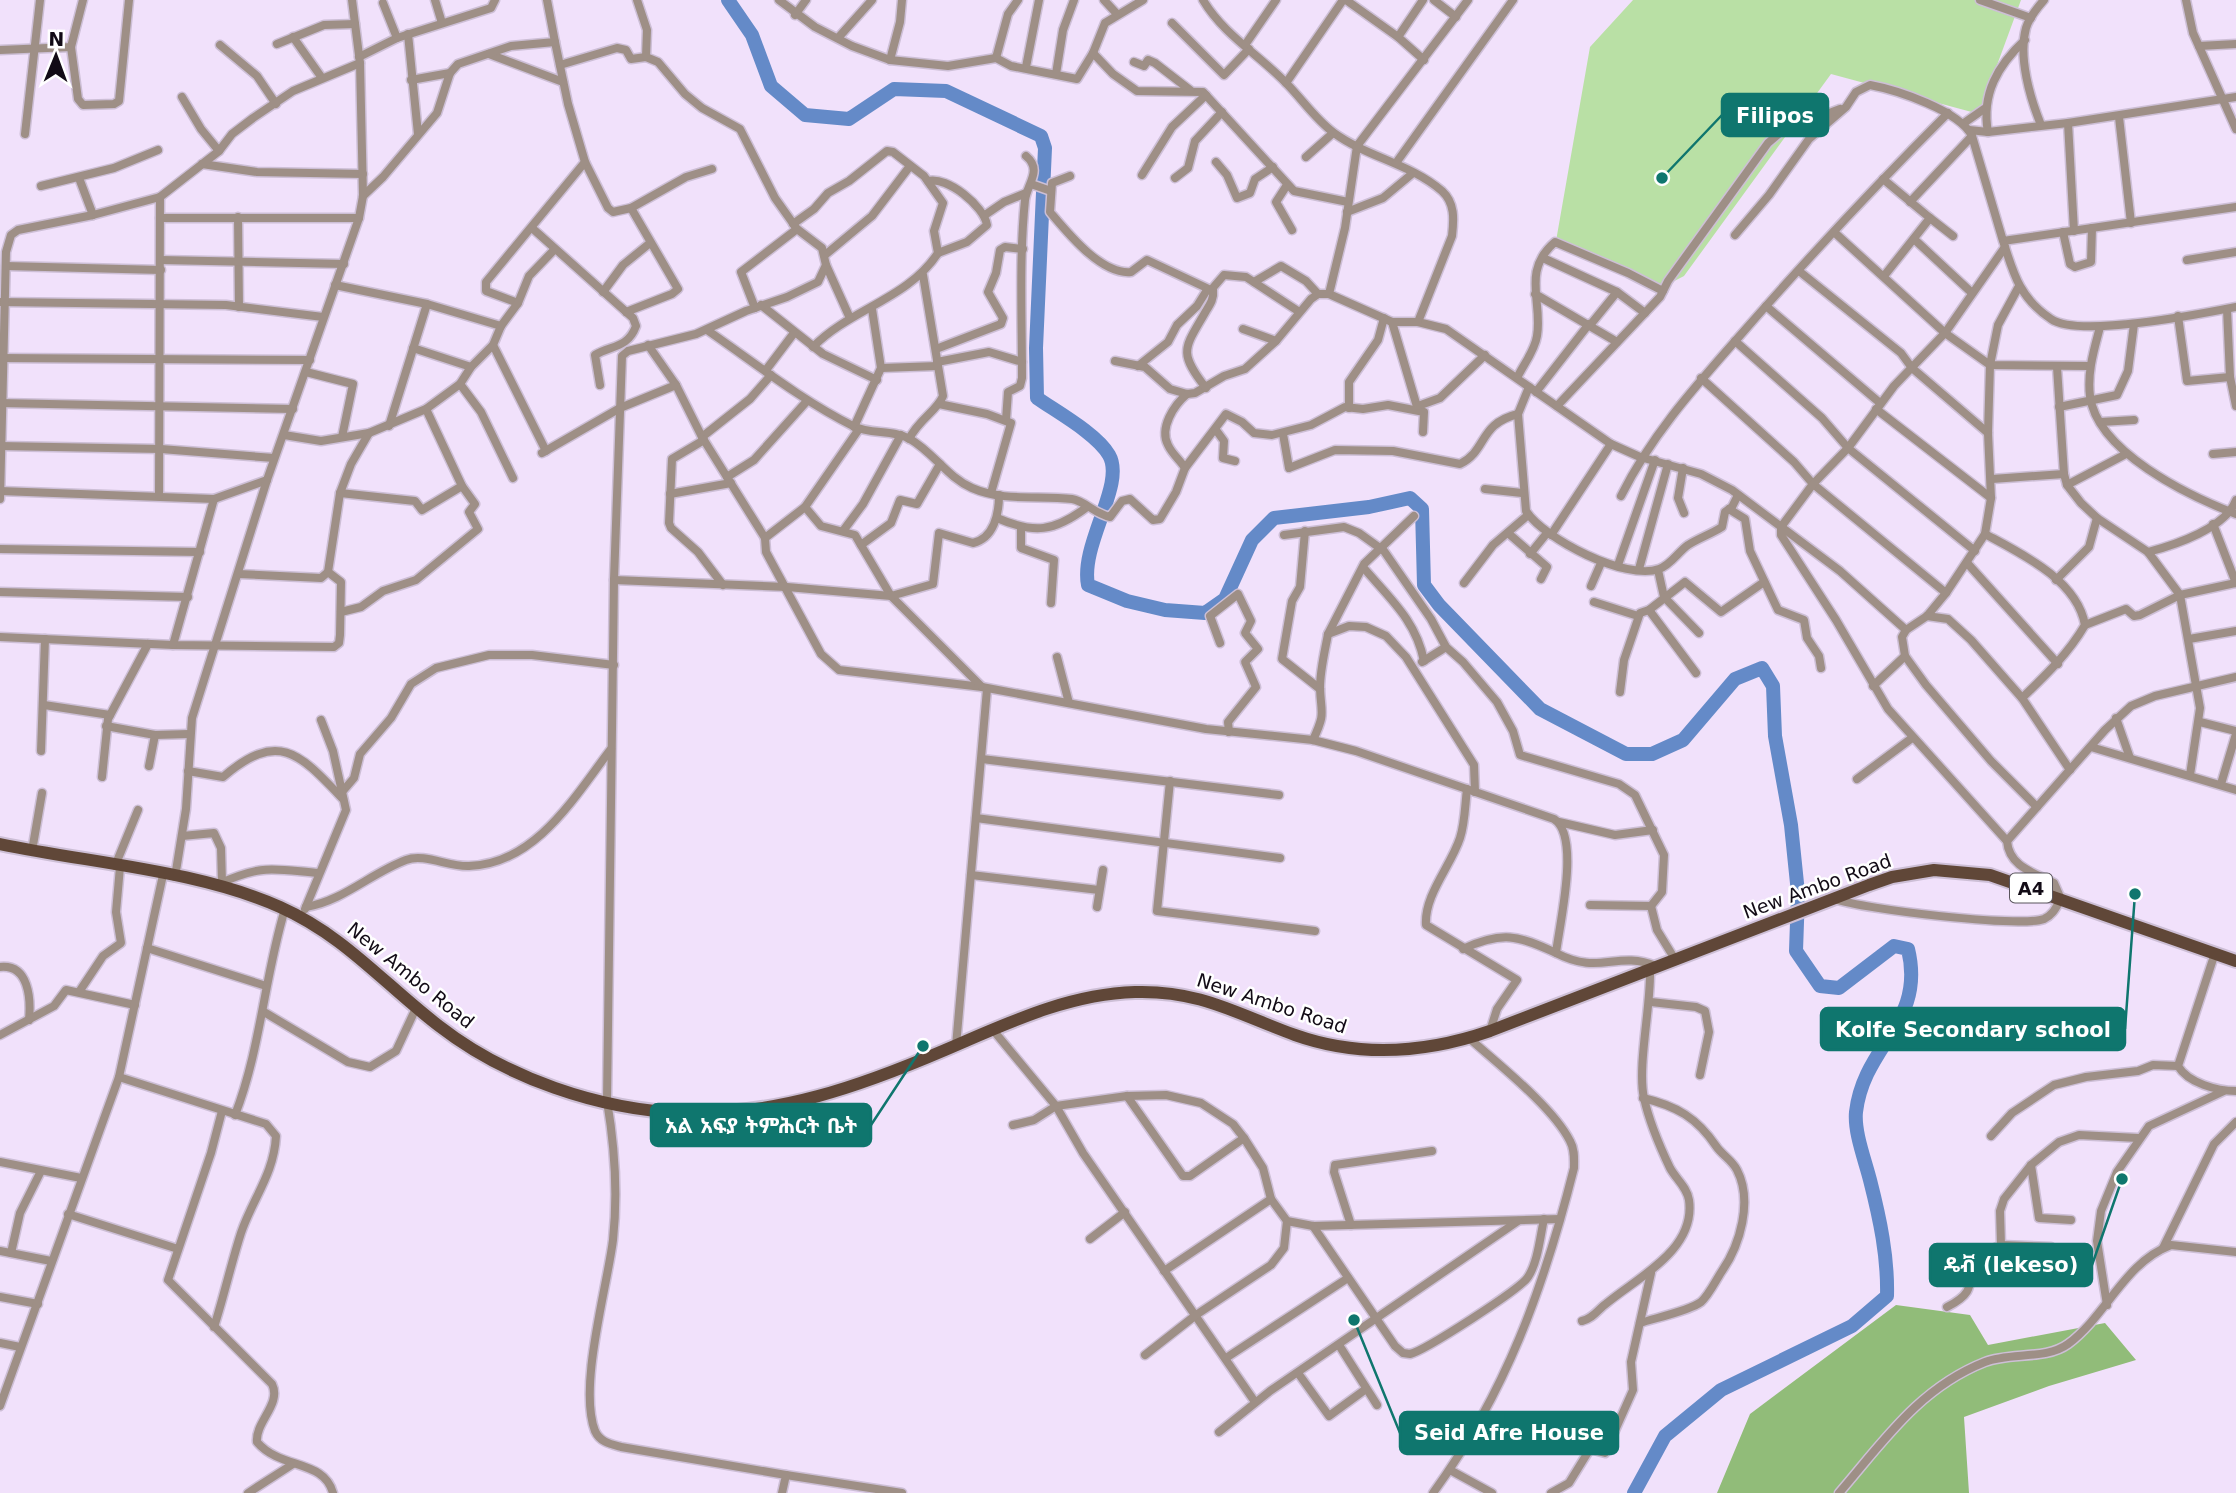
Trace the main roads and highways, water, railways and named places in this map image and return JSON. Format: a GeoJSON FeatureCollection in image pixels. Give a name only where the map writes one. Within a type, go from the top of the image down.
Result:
{"type":"FeatureCollection","features":[{"type":"Feature","properties":{"kind":"main road","name":"New Ambo Road"},"geometry":{"type":"LineString","coordinates":[[0,844],[219,883],[285,909],[303,912],[350,948],[438,1025],[484,1056],[562,1090],[607,1101],[680,1113],[780,1107],[842,1091],[1075,1000],[1150,992],[1204,999],[1292,1034],[1363,1050],[1418,1049],[1490,1031],[1676,961],[1826,900],[1892,877],[1955,870],[1990,875],[2236,961]]}},
{"type":"Feature","properties":{"kind":"waterway"},"geometry":{"type":"LineString","coordinates":[[728,0],[752,35],[771,86],[805,115],[849,119],[894,89],[946,91],[1041,136],[1045,148],[1036,348],[1037,398],[1096,439],[1109,455],[1113,467],[1108,498],[1090,551],[1088,585],[1127,601],[1165,610],[1205,613],[1225,599],[1252,540],[1274,518],[1369,507],[1410,498],[1422,509],[1424,585],[1439,605],[1540,709],[1626,754],[1652,754],[1683,740],[1735,679],[1762,668],[1773,686],[1775,736],[1791,825],[1798,893],[1796,951],[1820,986],[1839,988],[1894,946],[1908,949],[1911,974],[1909,996],[1902,1015],[1870,1068],[1861,1089],[1856,1112],[1858,1137],[1883,1238],[1887,1296],[1852,1326],[1721,1390],[1665,1436],[1634,1493]]}},
{"type":"Feature","properties":{"kind":"place","name":"Filipos"},"geometry":{"type":"Point","coordinates":[1662,178]}},
{"type":"Feature","properties":{"kind":"place","name":"Kolfe Secondary school"},"geometry":{"type":"Point","coordinates":[2135,894]}},
{"type":"Feature","properties":{"kind":"place","name":"አል አፍያ ትምሕርት ቤት"},"geometry":{"type":"Point","coordinates":[923,1046]}},
{"type":"Feature","properties":{"kind":"place","name":"ዴቭ (lekeso)"},"geometry":{"type":"Point","coordinates":[2122,1179]}},
{"type":"Feature","properties":{"kind":"place","name":"Seid Afre House"},"geometry":{"type":"Point","coordinates":[1354,1320]}}]}
